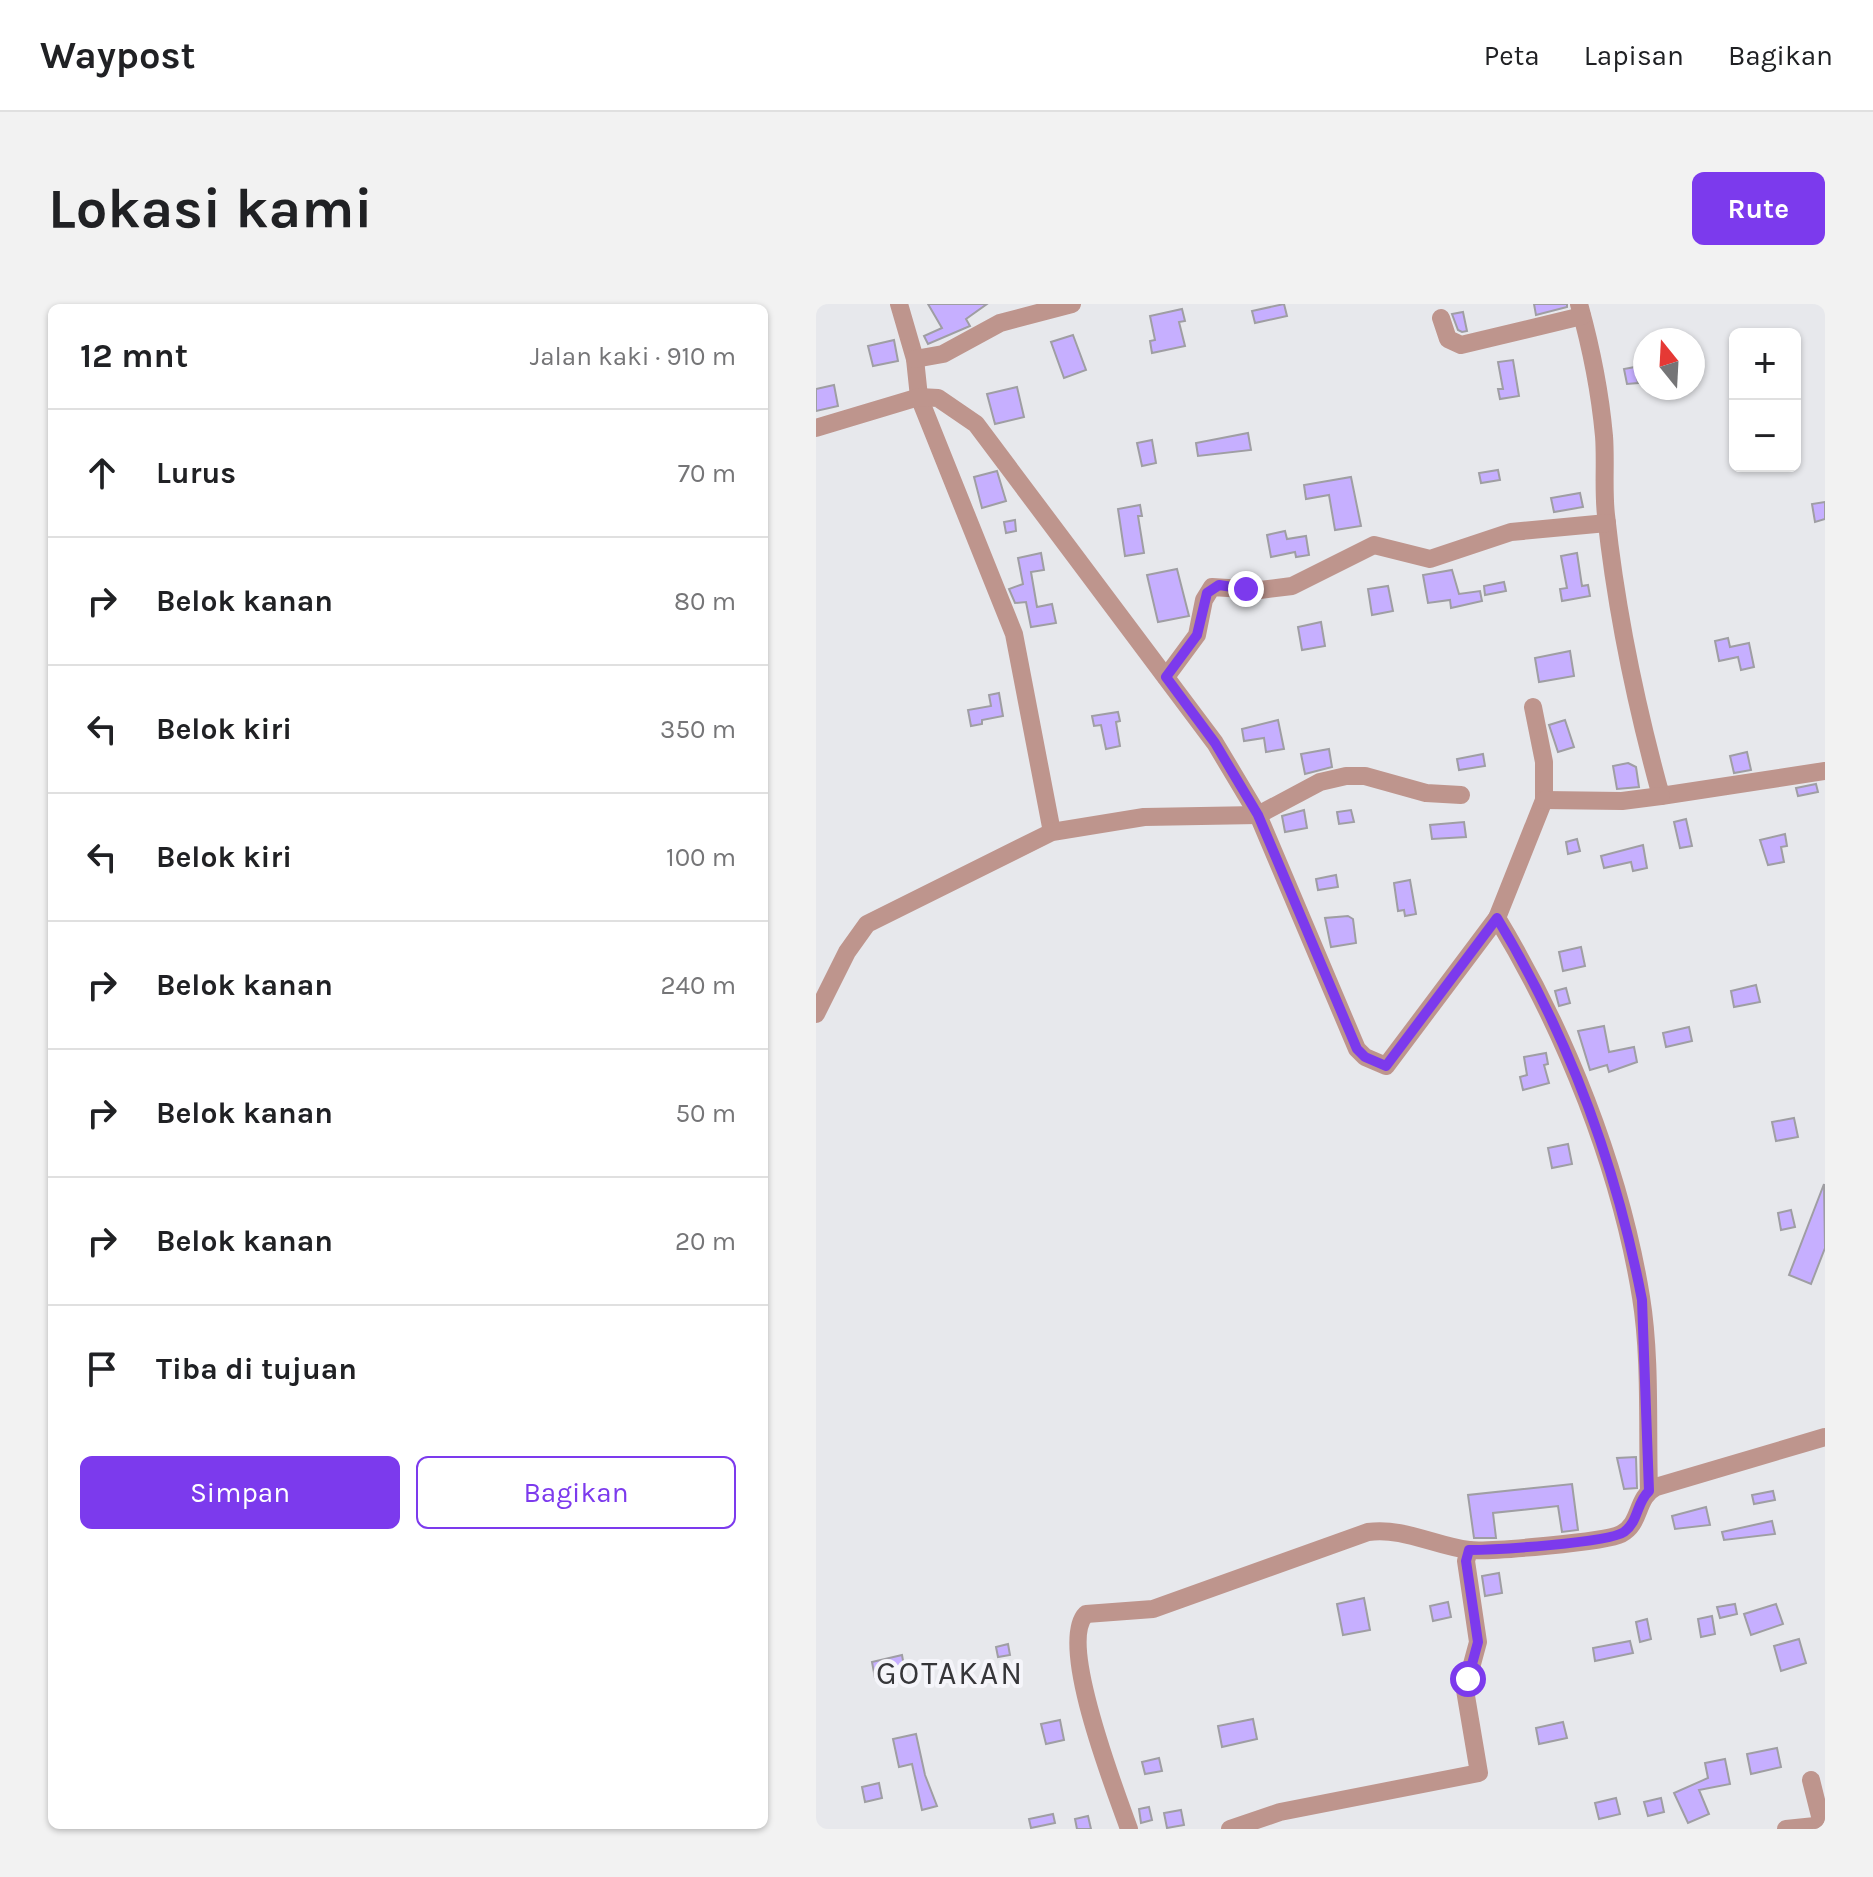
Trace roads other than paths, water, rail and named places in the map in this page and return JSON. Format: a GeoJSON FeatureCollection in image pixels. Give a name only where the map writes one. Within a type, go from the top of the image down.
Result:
{"type":"FeatureCollection","features":[{"type":"Feature","properties":{"kind":"street"},"geometry":{"type":"LineString","coordinates":[[899,304],[915,359],[919,397],[1014,634],[1052,832]]}},
{"type":"Feature","properties":{"kind":"street"},"geometry":{"type":"LineString","coordinates":[[915,359],[943,354],[1000,323],[1038,308],[1072,304]]}},
{"type":"Feature","properties":{"kind":"street"},"geometry":{"type":"LineString","coordinates":[[1441,318],[1448,339],[1461,345],[1581,310],[1604,435],[1607,523],[1640,721],[1661,796]]}},
{"type":"Feature","properties":{"kind":"street"},"geometry":{"type":"LineString","coordinates":[[816,428],[919,397],[938,398],[976,424],[1215,743],[1258,815],[1353,1041],[1365,1057],[1386,1066],[1497,918],[1544,800],[1544,762],[1533,707]]}},
{"type":"Feature","properties":{"kind":"street"},"geometry":{"type":"LineString","coordinates":[[1166,677],[1197,635],[1204,600],[1212,587],[1260,590],[1292,586],[1374,545],[1430,559],[1511,532],[1607,523]]}},
{"type":"Feature","properties":{"kind":"street"},"geometry":{"type":"LineString","coordinates":[[1544,800],[1622,801],[1825,771]]}},
{"type":"Feature","properties":{"kind":"street"},"geometry":{"type":"LineString","coordinates":[[816,1014],[847,952],[867,924],[1052,832],[1144,817],[1258,815],[1320,782],[1346,776],[1365,776],[1426,793],[1461,795]]}},
{"type":"Feature","properties":{"kind":"street"},"geometry":{"type":"LineString","coordinates":[[1497,918],[1568,1049],[1616,1193],[1642,1300],[1649,1491]]}},
{"type":"Feature","properties":{"kind":"street"},"geometry":{"type":"LineString","coordinates":[[1129,1829],[1089,1713],[1078,1638],[1079,1625],[1086,1614],[1153,1609],[1368,1532],[1384,1531],[1469,1550],[1510,1550],[1620,1535],[1635,1522],[1643,1497],[1649,1491],[1669,1482],[1825,1437]]}},
{"type":"Feature","properties":{"kind":"street"},"geometry":{"type":"LineString","coordinates":[[1230,1829],[1280,1812],[1479,1773],[1465,1690],[1478,1642],[1466,1561],[1469,1550]]}},
{"type":"Feature","properties":{"kind":"street"},"geometry":{"type":"LineString","coordinates":[[1786,1829],[1824,1824],[1811,1780]]}},
{"type":"Feature","properties":{"kind":"district","name":"GOTAKAN"},"geometry":{"type":"Point","coordinates":[950,1673]}}]}
